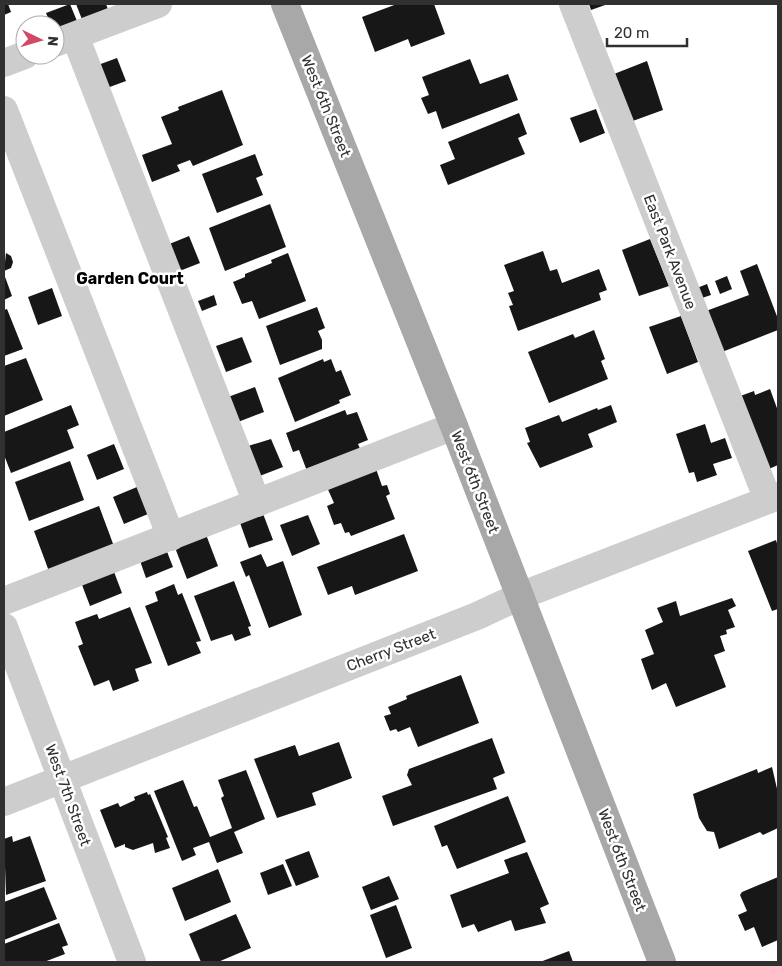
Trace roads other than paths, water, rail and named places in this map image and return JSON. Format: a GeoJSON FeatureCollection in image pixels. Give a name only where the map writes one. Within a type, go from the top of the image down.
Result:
{"type":"FeatureCollection","features":[{"type":"Feature","properties":{"kind":"main road","name":"West 6th Street"},"geometry":{"type":"LineString","coordinates":[[285,4],[454,426],[662,962]]}},
{"type":"Feature","properties":{"kind":"street"},"geometry":{"type":"LineString","coordinates":[[158,4],[65,39],[257,503]]}},
{"type":"Feature","properties":{"kind":"street","name":"East Park Avenue"},"geometry":{"type":"LineString","coordinates":[[573,4],[773,498]]}},
{"type":"Feature","properties":{"kind":"street"},"geometry":{"type":"LineString","coordinates":[[4,110],[171,537]]}},
{"type":"Feature","properties":{"kind":"street"},"geometry":{"type":"LineString","coordinates":[[4,601],[454,426]]}},
{"type":"Feature","properties":{"kind":"street","name":"Cherry Street"},"geometry":{"type":"LineString","coordinates":[[4,802],[477,616],[520,596],[773,498]]}},
{"type":"Feature","properties":{"kind":"street","name":"West 7th Street"},"geometry":{"type":"LineString","coordinates":[[4,627],[132,962]]}},
{"type":"Feature","properties":{"kind":"district","name":"Garden Court"},"geometry":{"type":"Point","coordinates":[130,278]}}]}
